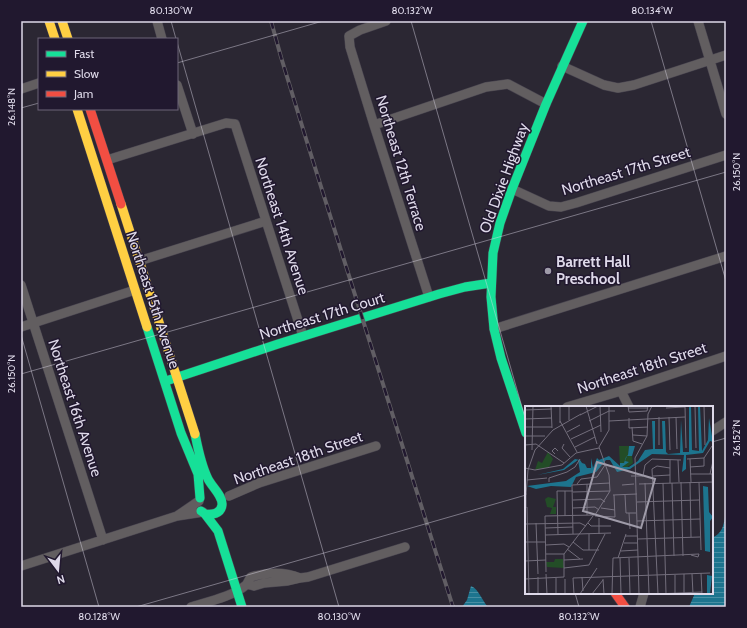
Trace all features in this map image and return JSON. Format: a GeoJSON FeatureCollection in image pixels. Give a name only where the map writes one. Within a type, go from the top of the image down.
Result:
{"type":"FeatureCollection","features":[{"type":"Feature","properties":{"kind":"street"},"geometry":{"type":"LineString","coordinates":[[49,21],[55,38]]}},
{"type":"Feature","properties":{"kind":"street"},"geometry":{"type":"LineString","coordinates":[[62,21],[68,38]]}},
{"type":"Feature","properties":{"kind":"street"},"geometry":{"type":"LineString","coordinates":[[156,21],[162,38]]}},
{"type":"Feature","properties":{"kind":"street","name":"Northeast 12th Terrace"},"geometry":{"type":"LineString","coordinates":[[386,21],[360,30],[349,36],[350,47],[429,298]]}},
{"type":"Feature","properties":{"kind":"street","name":"Old Dixie Highway"},"geometry":{"type":"LineString","coordinates":[[524,420],[501,358],[494,329],[491,297],[493,253],[500,223],[512,189],[562,66],[583,21]]}},
{"type":"Feature","properties":{"kind":"street"},"geometry":{"type":"LineString","coordinates":[[698,21],[726,114]]}},
{"type":"Feature","properties":{"kind":"street"},"geometry":{"type":"LineString","coordinates":[[562,66],[604,85],[618,88],[634,85],[726,55]]}},
{"type":"Feature","properties":{"kind":"street"},"geometry":{"type":"LineString","coordinates":[[21,89],[38,83]]}},
{"type":"Feature","properties":{"kind":"street"},"geometry":{"type":"LineString","coordinates":[[374,125],[486,87],[508,84],[546,104]]}},
{"type":"Feature","properties":{"kind":"street"},"geometry":{"type":"LineString","coordinates":[[107,160],[193,134],[178,88]]}},
{"type":"Feature","properties":{"kind":"street","name":"Northeast 15th Avenue"},"geometry":{"type":"LineString","coordinates":[[77,110],[164,382],[181,433],[198,474],[200,500]]}},
{"type":"Feature","properties":{"kind":"street","name":"Northeast 15th Avenue"},"geometry":{"type":"LineString","coordinates":[[90,110],[194,431],[204,472],[217,495]]}},
{"type":"Feature","properties":{"kind":"street","name":"Northeast 14th Avenue"},"geometry":{"type":"LineString","coordinates":[[193,134],[226,123],[235,124],[303,336]]}},
{"type":"Feature","properties":{"kind":"street","name":"Northeast 17th Street"},"geometry":{"type":"LineString","coordinates":[[512,189],[549,206],[560,207],[726,154]]}},
{"type":"Feature","properties":{"kind":"street"},"geometry":{"type":"LineString","coordinates":[[139,261],[266,221]]}},
{"type":"Feature","properties":{"kind":"street"},"geometry":{"type":"LineString","coordinates":[[494,329],[726,256]]}},
{"type":"Feature","properties":{"kind":"street","name":"Northeast 17th Court"},"geometry":{"type":"LineString","coordinates":[[164,382],[303,336],[468,286],[491,283]]}},
{"type":"Feature","properties":{"kind":"street","name":"Northeast 16th Avenue"},"geometry":{"type":"LineString","coordinates":[[21,285],[103,540]]}},
{"type":"Feature","properties":{"kind":"street"},"geometry":{"type":"LineString","coordinates":[[21,327],[135,290]]}},
{"type":"Feature","properties":{"kind":"street","name":"Northeast 18th Street"},"geometry":{"type":"LineString","coordinates":[[570,406],[726,356]]}},
{"type":"Feature","properties":{"kind":"street"},"geometry":{"type":"LineString","coordinates":[[621,390],[629,406]]}},
{"type":"Feature","properties":{"kind":"street"},"geometry":{"type":"LineString","coordinates":[[713,430],[726,422]]}},
{"type":"Feature","properties":{"kind":"street","name":"Northeast 18th Street"},"geometry":{"type":"LineString","coordinates":[[217,495],[229,496],[259,483],[376,446]]}},
{"type":"Feature","properties":{"kind":"street"},"geometry":{"type":"LineString","coordinates":[[176,516],[209,492],[217,495],[222,502],[218,531]]}},
{"type":"Feature","properties":{"kind":"street","name":"Northeast 18th Street"},"geometry":{"type":"LineString","coordinates":[[221,509],[229,496]]}},
{"type":"Feature","properties":{"kind":"street"},"geometry":{"type":"LineString","coordinates":[[200,500],[199,506],[218,531],[242,607]]}},
{"type":"Feature","properties":{"kind":"street"},"geometry":{"type":"LineString","coordinates":[[21,566],[176,516],[204,513],[213,515],[217,514],[221,509]]}},
{"type":"Feature","properties":{"kind":"street"},"geometry":{"type":"LineString","coordinates":[[191,607],[237,591],[247,584],[251,577],[263,573],[276,572],[292,574],[300,578],[308,577],[405,546]]}},
{"type":"Feature","properties":{"kind":"street"},"geometry":{"type":"LineString","coordinates":[[616,594],[625,607]]}},
{"type":"Feature","properties":{"kind":"street"},"geometry":{"type":"LineString","coordinates":[[640,607],[644,594]]}},
{"type":"Feature","properties":{"kind":"water"},"geometry":{"type":"Polygon","coordinates":[[[726,513],[726,607],[689,607],[695,594],[713,594],[713,538],[721,531],[726,513]]]}},
{"type":"Feature","properties":{"kind":"water"},"geometry":{"type":"Polygon","coordinates":[[[471,586],[478,592],[488,607],[462,607],[467,600],[471,586]]]}},
{"type":"Feature","properties":{"kind":"railway"},"geometry":{"type":"LineString","coordinates":[[271,21],[307,142],[453,607]]}},
{"type":"Feature","properties":{"kind":"traffic: fast"},"geometry":{"type":"LineString","coordinates":[[525,430],[501,358],[494,329],[491,297],[493,253],[500,223],[512,189],[546,104],[583,21]]}},
{"type":"Feature","properties":{"kind":"traffic: fast"},"geometry":{"type":"LineString","coordinates":[[169,380],[278,344],[439,294],[465,287],[491,283]]}},
{"type":"Feature","properties":{"kind":"traffic: fast"},"geometry":{"type":"LineString","coordinates":[[147,327],[181,433],[198,474],[200,498]]}},
{"type":"Feature","properties":{"kind":"traffic: fast"},"geometry":{"type":"LineString","coordinates":[[195,434],[200,457],[206,474],[222,502],[221,508],[218,512],[213,514],[205,514]]}},
{"type":"Feature","properties":{"kind":"traffic: fast"},"geometry":{"type":"LineString","coordinates":[[201,511],[218,531],[242,607]]}},
{"type":"Feature","properties":{"kind":"traffic: slow"},"geometry":{"type":"LineString","coordinates":[[49,21],[55,38]]}},
{"type":"Feature","properties":{"kind":"traffic: slow"},"geometry":{"type":"LineString","coordinates":[[62,21],[68,38]]}},
{"type":"Feature","properties":{"kind":"traffic: slow"},"geometry":{"type":"LineString","coordinates":[[77,110],[147,327]]}},
{"type":"Feature","properties":{"kind":"traffic: slow"},"geometry":{"type":"LineString","coordinates":[[121,204],[195,434]]}},
{"type":"Feature","properties":{"kind":"traffic: jam"},"geometry":{"type":"LineString","coordinates":[[90,110],[121,204]]}},
{"type":"Feature","properties":{"kind":"traffic: jam"},"geometry":{"type":"LineString","coordinates":[[616,594],[625,607]]}},
{"type":"Feature","properties":{"kind":"place","name":"Barrett Hall Preschool"},"geometry":{"type":"Point","coordinates":[548,271]}}]}
